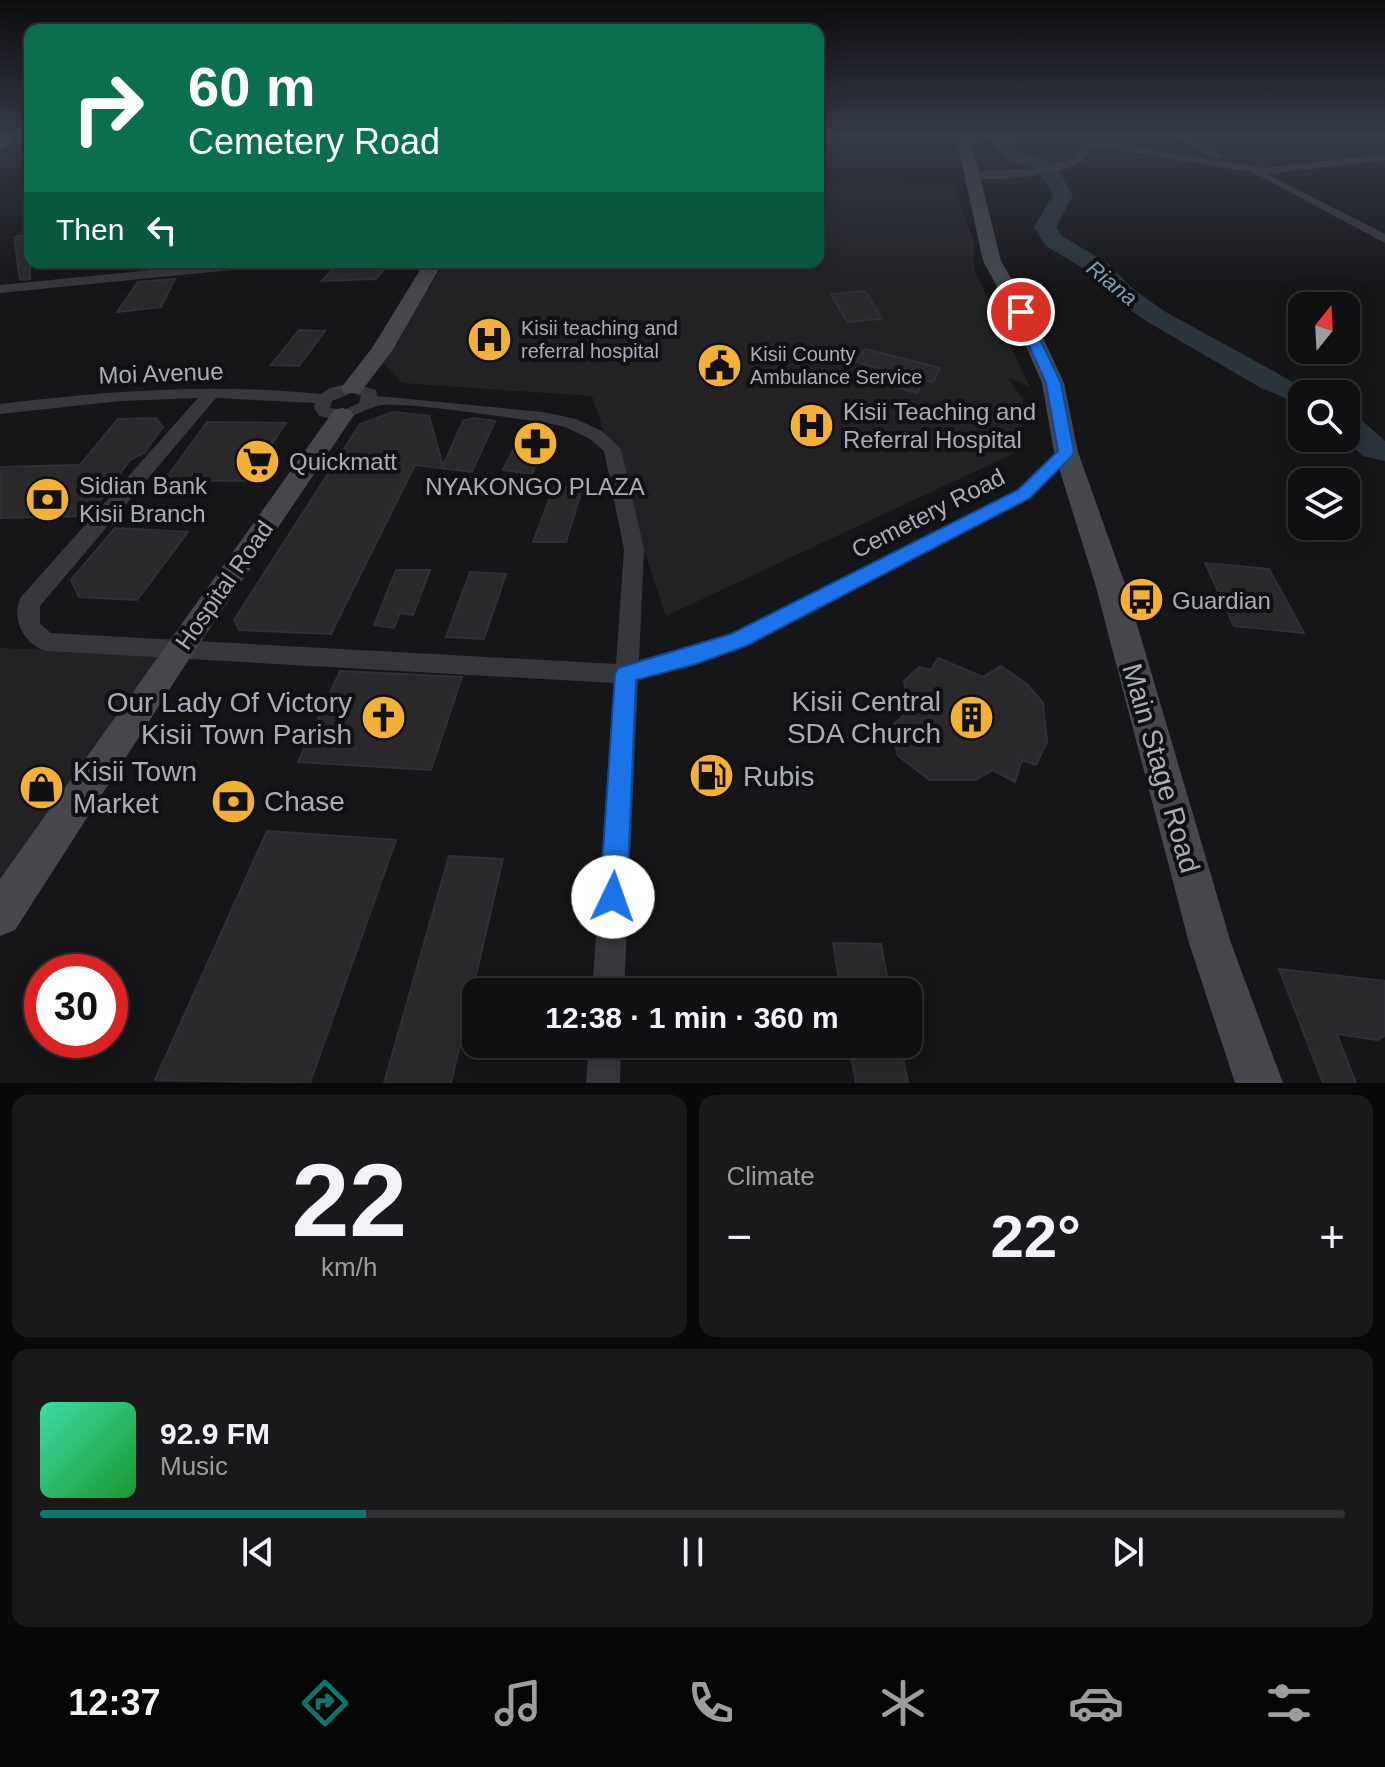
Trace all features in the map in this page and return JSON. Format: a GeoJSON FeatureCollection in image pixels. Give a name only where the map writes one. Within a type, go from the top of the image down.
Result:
{"type":"FeatureCollection","features":[{"type":"Feature","properties":{"kind":"street"},"geometry":{"type":"LineString","coordinates":[[973,187],[992,261],[1021,312],[1053,383],[1066,452]]}},
{"type":"Feature","properties":{"kind":"street"},"geometry":{"type":"LineString","coordinates":[[1284,187],[1385,239]]}},
{"type":"Feature","properties":{"kind":"street"},"geometry":{"type":"LineString","coordinates":[[106,279],[110,268]]}},
{"type":"Feature","properties":{"kind":"street"},"geometry":{"type":"LineString","coordinates":[[0,289],[213,268]]}},
{"type":"Feature","properties":{"kind":"street"},"geometry":{"type":"LineString","coordinates":[[352,388],[381,351],[430,268]]}},
{"type":"Feature","properties":{"kind":"street"},"geometry":{"type":"LineString","coordinates":[[352,388],[370,393],[370,401],[362,410],[333,407],[336,391],[352,388]]}},
{"type":"Feature","properties":{"kind":"street","name":"Cemetery Road"},"geometry":{"type":"LineString","coordinates":[[210,394],[29,603],[27,619],[30,631],[46,642],[626,674],[696,655],[752,633],[1024,494],[1066,452]]}},
{"type":"Feature","properties":{"kind":"street","name":"Moi Avenue"},"geometry":{"type":"LineString","coordinates":[[0,409],[104,398],[210,394],[293,395],[333,407]]}},
{"type":"Feature","properties":{"kind":"street"},"geometry":{"type":"LineString","coordinates":[[370,401],[408,402],[543,417],[570,423],[596,435],[612,449],[634,549],[609,978]]}},
{"type":"Feature","properties":{"kind":"street","name":"Hospital Road"},"geometry":{"type":"LineString","coordinates":[[0,915],[178,650],[333,407]]}},
{"type":"Feature","properties":{"kind":"street","name":"Main Stage Road"},"geometry":{"type":"LineString","coordinates":[[1066,452],[1111,587],[1210,943],[1259,1083]]}},
{"type":"Feature","properties":{"kind":"street"},"geometry":{"type":"LineString","coordinates":[[603,1083],[604,1058]]}},
{"type":"Feature","properties":{"kind":"shaded area","name":"Kisii Teaching and Referral Hospital"},"geometry":{"type":"Polygon","coordinates":[[[824,187],[953,187],[974,241],[974,269],[1030,387],[1008,378],[1023,399],[1021,450],[666,616],[592,396],[402,383],[379,359],[442,268],[824,268],[824,187]]]}},
{"type":"Feature","properties":{"kind":"shaded area","name":"Kisii Town Market"},"geometry":{"type":"Polygon","coordinates":[[[0,648],[167,655],[0,918],[0,648]]]}},
{"type":"Feature","properties":{"kind":"building"},"geometry":{"type":"Polygon","coordinates":[[[24,235],[24,268],[30,268],[30,279],[20,280],[14,237],[24,235]]]}},
{"type":"Feature","properties":{"kind":"building"},"geometry":{"type":"Polygon","coordinates":[[[334,268],[385,268],[376,279],[322,281],[334,268]]]}},
{"type":"Feature","properties":{"kind":"building"},"geometry":{"type":"Polygon","coordinates":[[[175,279],[161,307],[117,312],[138,282],[175,279]]]}},
{"type":"Feature","properties":{"kind":"building"},"geometry":{"type":"Polygon","coordinates":[[[865,291],[882,319],[847,322],[831,294],[865,291]]]}},
{"type":"Feature","properties":{"kind":"building"},"geometry":{"type":"Polygon","coordinates":[[[299,330],[325,331],[299,366],[271,365],[299,330]]]}},
{"type":"Feature","properties":{"kind":"building"},"geometry":{"type":"Polygon","coordinates":[[[865,349],[940,368],[933,382],[924,380],[917,393],[880,383],[888,371],[856,362],[865,349]]]}},
{"type":"Feature","properties":{"kind":"building"},"geometry":{"type":"Polygon","coordinates":[[[393,412],[429,416],[443,466],[463,421],[473,418],[495,421],[472,472],[415,465],[331,634],[239,630],[234,620],[360,424],[393,412]]]}},
{"type":"Feature","properties":{"kind":"building"},"geometry":{"type":"Polygon","coordinates":[[[156,418],[163,427],[144,453],[130,460],[89,516],[0,518],[0,467],[80,465],[118,419],[156,418]]]}},
{"type":"Feature","properties":{"kind":"building"},"geometry":{"type":"Polygon","coordinates":[[[207,422],[286,423],[247,481],[165,480],[207,422]]]}},
{"type":"Feature","properties":{"kind":"building"},"geometry":{"type":"Polygon","coordinates":[[[527,423],[552,427],[532,474],[503,470],[527,423]]]}},
{"type":"Feature","properties":{"kind":"building"},"geometry":{"type":"Polygon","coordinates":[[[583,486],[566,542],[533,542],[554,487],[583,486]]]}},
{"type":"Feature","properties":{"kind":"building"},"geometry":{"type":"Polygon","coordinates":[[[115,528],[188,532],[137,600],[79,597],[71,580],[115,528]]]}},
{"type":"Feature","properties":{"kind":"building"},"geometry":{"type":"Polygon","coordinates":[[[1205,563],[1269,569],[1304,633],[1234,626],[1205,563]]]}},
{"type":"Feature","properties":{"kind":"building"},"geometry":{"type":"Polygon","coordinates":[[[396,570],[430,570],[413,615],[400,613],[394,628],[374,625],[396,570]]]}},
{"type":"Feature","properties":{"kind":"building"},"geometry":{"type":"Polygon","coordinates":[[[470,572],[506,574],[484,639],[446,637],[470,572]]]}},
{"type":"Feature","properties":{"kind":"building","name":"Kisii Central SDA Church"},"geometry":{"type":"Polygon","coordinates":[[[938,658],[983,677],[1001,666],[1028,685],[1043,703],[1047,742],[1036,765],[1022,760],[1015,782],[993,770],[975,780],[930,780],[898,756],[891,727],[909,710],[904,681],[919,667],[931,670],[938,658]]]}},
{"type":"Feature","properties":{"kind":"building","name":"Our Lady Of Victory Kisii Town Parish"},"geometry":{"type":"Polygon","coordinates":[[[340,671],[462,677],[431,770],[298,762],[340,671]]]}},
{"type":"Feature","properties":{"kind":"building"},"geometry":{"type":"Polygon","coordinates":[[[267,831],[396,840],[310,1083],[155,1080],[267,831]]]}},
{"type":"Feature","properties":{"kind":"building"},"geometry":{"type":"Polygon","coordinates":[[[449,856],[503,859],[475,978],[462,978],[462,1036],[451,1083],[384,1083],[449,856]]]}},
{"type":"Feature","properties":{"kind":"building"},"geometry":{"type":"Polygon","coordinates":[[[833,943],[881,944],[887,978],[839,978],[833,943]]]}},
{"type":"Feature","properties":{"kind":"building"},"geometry":{"type":"Polygon","coordinates":[[[1279,969],[1385,981],[1385,1036],[1377,1040],[1337,1034],[1356,1083],[1323,1083],[1279,969]]]}},
{"type":"Feature","properties":{"kind":"building"},"geometry":{"type":"Polygon","coordinates":[[[852,1058],[903,1058],[908,1083],[856,1083],[852,1058]]]}},
{"type":"Feature","properties":{"kind":"waterway","name":"Riana"},"geometry":{"type":"LineString","coordinates":[[1058,187],[1063,195],[1045,227],[1054,241],[1099,268],[1124,294],[1155,316],[1288,390]]}},
{"type":"Feature","properties":{"kind":"waterway","name":"Riana"},"geometry":{"type":"LineString","coordinates":[[1360,436],[1374,449],[1385,451]]}},
{"type":"Feature","properties":{"kind":"place","name":"Kisii teaching and referral hospital"},"geometry":{"type":"Point","coordinates":[490,340]}},
{"type":"Feature","properties":{"kind":"place","name":"Kisii County Ambulance Service"},"geometry":{"type":"Point","coordinates":[719,365]}},
{"type":"Feature","properties":{"kind":"place","name":"Kisii Teaching and Referral Hospital"},"geometry":{"type":"Point","coordinates":[812,425]}},
{"type":"Feature","properties":{"kind":"place","name":"NYAKONGO PLAZA"},"geometry":{"type":"Point","coordinates":[535,444]}},
{"type":"Feature","properties":{"kind":"place","name":"Quickmatt"},"geometry":{"type":"Point","coordinates":[258,461]}},
{"type":"Feature","properties":{"kind":"place","name":"Sidian Bank Kisii Branch"},"geometry":{"type":"Point","coordinates":[48,499]}},
{"type":"Feature","properties":{"kind":"place","name":"Guardian"},"geometry":{"type":"Point","coordinates":[1141,600]}},
{"type":"Feature","properties":{"kind":"place","name":"Kisii Central SDA Church"},"geometry":{"type":"Point","coordinates":[972,717]}},
{"type":"Feature","properties":{"kind":"place","name":"Our Lady Of Victory Kisii Town Parish"},"geometry":{"type":"Point","coordinates":[383,718]}},
{"type":"Feature","properties":{"kind":"place","name":"Rubis"},"geometry":{"type":"Point","coordinates":[712,776]}},
{"type":"Feature","properties":{"kind":"place","name":"Kisii Town Market"},"geometry":{"type":"Point","coordinates":[42,787]}},
{"type":"Feature","properties":{"kind":"place","name":"Chase"},"geometry":{"type":"Point","coordinates":[233,801]}},
{"type":"Feature","properties":{"kind":"route"},"geometry":{"type":"LineString","coordinates":[[613,897],[626,674],[739,640],[1024,494],[1066,452],[1053,383],[1021,312]]}}]}
